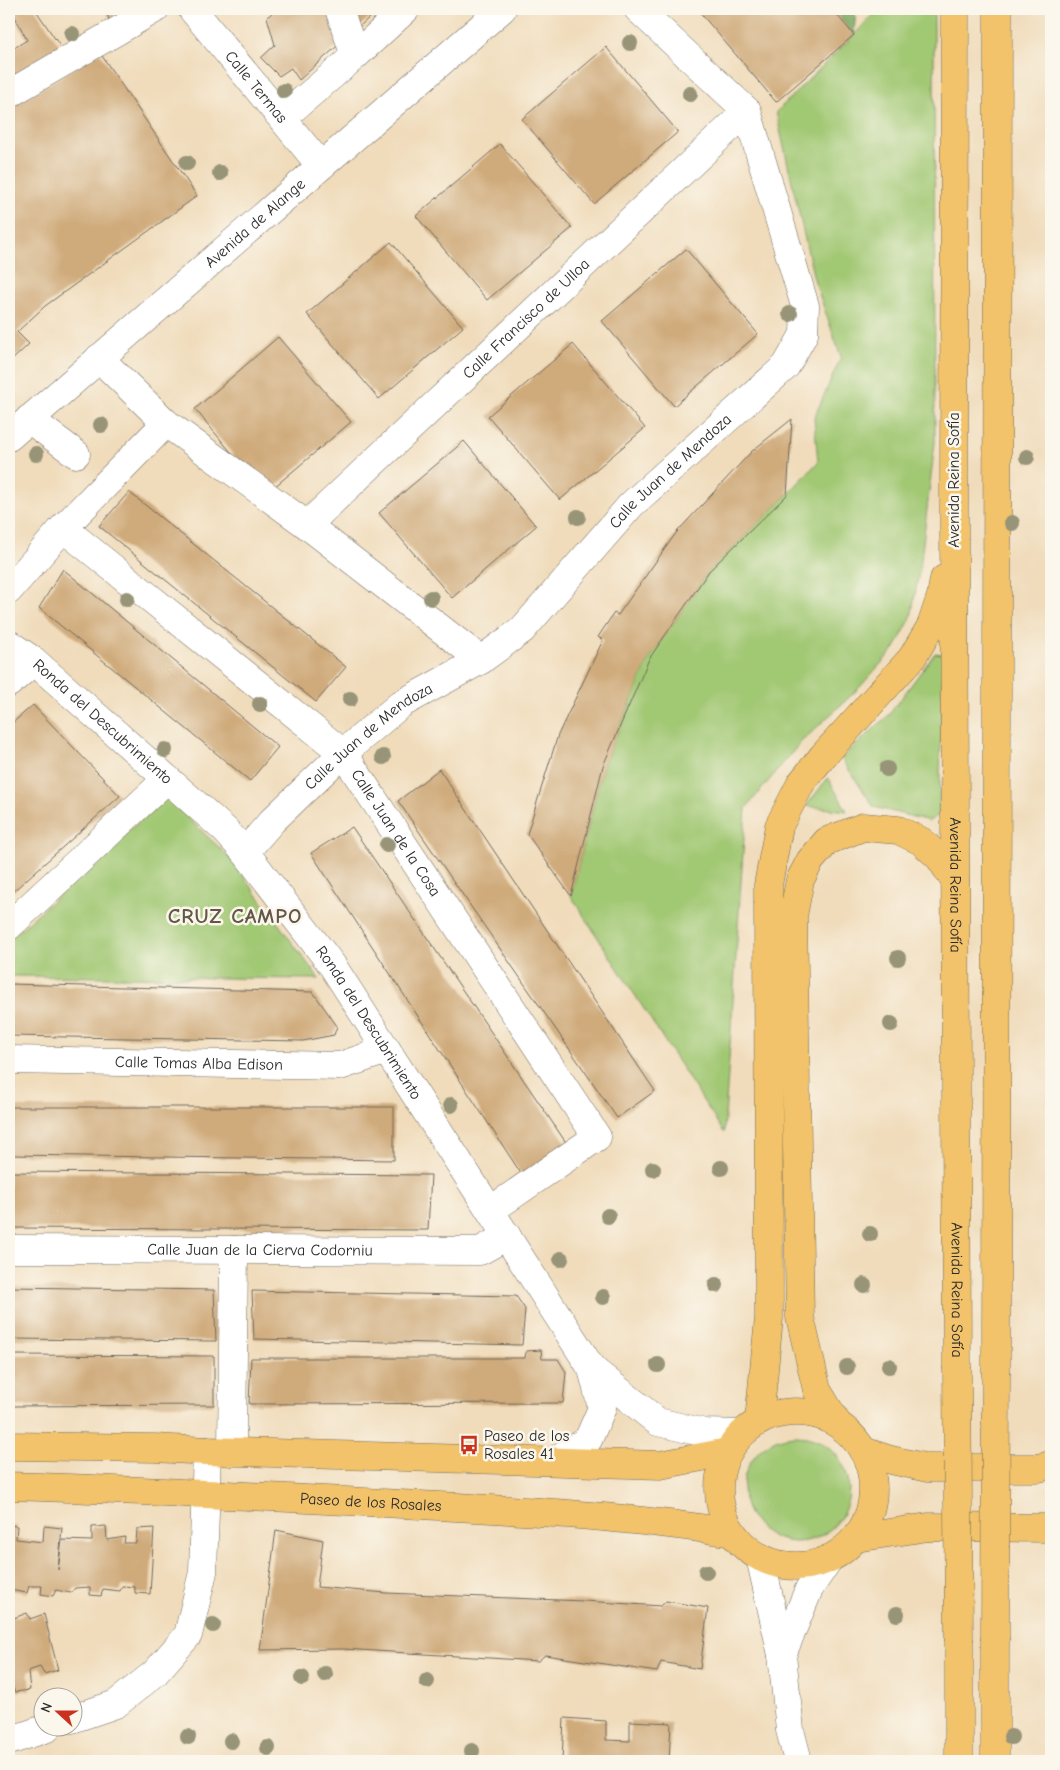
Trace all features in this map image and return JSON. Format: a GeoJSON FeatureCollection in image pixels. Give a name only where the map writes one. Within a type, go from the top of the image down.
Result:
{"type":"FeatureCollection","features":[{"type":"Feature","properties":{"kind":"main road","name":"Avenida Reina Sofía"},"geometry":{"type":"LineString","coordinates":[[955,9],[954,521],[959,1761]]}},
{"type":"Feature","properties":{"kind":"main road"},"geometry":{"type":"LineString","coordinates":[[995,1761],[998,9]]}},
{"type":"Feature","properties":{"kind":"main road"},"geometry":{"type":"LineString","coordinates":[[9,1446],[154,1448],[219,1452],[660,1465],[743,1436],[778,1414],[794,1412],[815,1414],[836,1423],[850,1434],[863,1451],[871,1473],[873,1494],[868,1514],[856,1538],[829,1559],[812,1565],[794,1566],[780,1564],[760,1557],[746,1548],[733,1533],[724,1517],[719,1496],[721,1470],[743,1436],[769,1318],[768,885],[779,826],[801,783],[912,658],[931,626],[942,596],[954,521]]}},
{"type":"Feature","properties":{"kind":"main road"},"geometry":{"type":"LineString","coordinates":[[836,1423],[818,1390],[800,1318],[793,916],[800,880],[810,861],[827,841],[863,827],[898,830],[921,841],[939,857],[955,881]]}},
{"type":"Feature","properties":{"kind":"main road"},"geometry":{"type":"LineString","coordinates":[[863,1451],[891,1460],[928,1468],[1038,1468],[1051,1466]]}},
{"type":"Feature","properties":{"kind":"main road","name":"Paseo de los Rosales"},"geometry":{"type":"LineString","coordinates":[[9,1486],[206,1494],[548,1512],[694,1527],[733,1533]]}},
{"type":"Feature","properties":{"kind":"main road"},"geometry":{"type":"LineString","coordinates":[[856,1538],[928,1527],[1051,1528]]}},
{"type":"Feature","properties":{"kind":"street"},"geometry":{"type":"LineString","coordinates":[[9,94],[155,9]]}},
{"type":"Feature","properties":{"kind":"street"},"geometry":{"type":"LineString","coordinates":[[339,9],[355,56]]}},
{"type":"Feature","properties":{"kind":"street"},"geometry":{"type":"LineString","coordinates":[[282,118],[355,56],[406,9]]}},
{"type":"Feature","properties":{"kind":"street","name":"Avenida de Alange"},"geometry":{"type":"LineString","coordinates":[[19,428],[502,9]]}},
{"type":"Feature","properties":{"kind":"street"},"geometry":{"type":"LineString","coordinates":[[638,9],[747,111]]}},
{"type":"Feature","properties":{"kind":"street","name":"Calle Termas"},"geometry":{"type":"LineString","coordinates":[[205,12],[282,118],[321,166]]}},
{"type":"Feature","properties":{"kind":"street","name":"Calle Francisco de Ulloa"},"geometry":{"type":"LineString","coordinates":[[307,525],[747,111]]}},
{"type":"Feature","properties":{"kind":"street","name":"Calle Juan de Mendoza"},"geometry":{"type":"LineString","coordinates":[[245,852],[272,820],[343,752],[401,704],[481,660],[522,630],[631,505],[786,366],[804,334],[805,306],[747,111]]}},
{"type":"Feature","properties":{"kind":"street"},"geometry":{"type":"LineString","coordinates":[[99,358],[166,424],[307,525],[481,660]]}},
{"type":"Feature","properties":{"kind":"street"},"geometry":{"type":"LineString","coordinates":[[9,590],[63,528],[166,424]]}},
{"type":"Feature","properties":{"kind":"street"},"geometry":{"type":"LineString","coordinates":[[19,428],[76,454]]}},
{"type":"Feature","properties":{"kind":"street","name":"Calle Juan de la Cosa"},"geometry":{"type":"LineString","coordinates":[[63,528],[343,752],[597,1137],[491,1210]]}},
{"type":"Feature","properties":{"kind":"street","name":"Ronda del Descubrimiento"},"geometry":{"type":"LineString","coordinates":[[9,644],[34,661],[225,830],[245,852],[332,965],[592,1369],[602,1408],[588,1440],[554,1461]]}},
{"type":"Feature","properties":{"kind":"street"},"geometry":{"type":"LineString","coordinates":[[9,684],[34,661]]}},
{"type":"Feature","properties":{"kind":"street"},"geometry":{"type":"LineString","coordinates":[[9,926],[167,778]]}},
{"type":"Feature","properties":{"kind":"street","name":"Calle Tomas Alba Edison"},"geometry":{"type":"LineString","coordinates":[[9,1060],[340,1066],[388,1050]]}},
{"type":"Feature","properties":{"kind":"street","name":"Calle Juan de la Cierva Codorniu"},"geometry":{"type":"LineString","coordinates":[[9,1249],[480,1251],[507,1236]]}},
{"type":"Feature","properties":{"kind":"street"},"geometry":{"type":"LineString","coordinates":[[82,1716],[116,1704],[155,1673],[188,1635],[203,1572],[206,1494],[219,1452],[234,1250]]}},
{"type":"Feature","properties":{"kind":"street"},"geometry":{"type":"LineString","coordinates":[[592,1369],[658,1422],[705,1434],[743,1436]]}},
{"type":"Feature","properties":{"kind":"street"},"geometry":{"type":"LineString","coordinates":[[760,1557],[782,1655],[790,1730],[798,1761]]}},
{"type":"Feature","properties":{"kind":"street"},"geometry":{"type":"LineString","coordinates":[[782,1655],[809,1589],[829,1559]]}},
{"type":"Feature","properties":{"kind":"street"},"geometry":{"type":"LineString","coordinates":[[9,1741],[32,1733]]}},
{"type":"Feature","properties":{"kind":"green space"},"geometry":{"type":"Polygon","coordinates":[[[834,9],[856,9],[854,35],[834,9]]]}},
{"type":"Feature","properties":{"kind":"green space"},"geometry":{"type":"Polygon","coordinates":[[[878,9],[934,9],[935,442],[921,560],[911,618],[895,648],[858,689],[800,743],[746,808],[724,1133],[571,896],[603,766],[649,659],[709,571],[818,462],[814,418],[841,357],[814,279],[776,112],[878,9]]]}},
{"type":"Feature","properties":{"kind":"green space"},"geometry":{"type":"Polygon","coordinates":[[[935,653],[943,654],[939,815],[929,821],[874,807],[841,758],[888,716],[935,653]]]}},
{"type":"Feature","properties":{"kind":"green space"},"geometry":{"type":"Polygon","coordinates":[[[828,778],[847,811],[806,806],[828,778]]]}},
{"type":"Feature","properties":{"kind":"green space"},"geometry":{"type":"Polygon","coordinates":[[[166,797],[230,858],[319,979],[9,976],[9,940],[166,797]]]}},
{"type":"Feature","properties":{"kind":"green space"},"geometry":{"type":"Polygon","coordinates":[[[796,1436],[816,1440],[834,1451],[845,1469],[849,1489],[845,1509],[834,1527],[816,1538],[796,1542],[776,1538],[758,1527],[747,1509],[743,1489],[747,1469],[758,1451],[776,1440],[796,1436]]]}},
{"type":"Feature","properties":{"kind":"building"},"geometry":{"type":"Polygon","coordinates":[[[9,9],[35,9],[64,52],[16,77],[9,62],[9,51],[27,40],[14,15],[9,18],[9,9]]]}},
{"type":"Feature","properties":{"kind":"building"},"geometry":{"type":"Polygon","coordinates":[[[105,9],[137,9],[111,24],[105,9]]]}},
{"type":"Feature","properties":{"kind":"building"},"geometry":{"type":"Polygon","coordinates":[[[277,9],[379,9],[299,80],[291,68],[279,76],[261,58],[275,45],[267,17],[277,9]]]}},
{"type":"Feature","properties":{"kind":"building"},"geometry":{"type":"Polygon","coordinates":[[[697,9],[832,9],[854,35],[776,102],[697,9]]]}},
{"type":"Feature","properties":{"kind":"building"},"geometry":{"type":"Polygon","coordinates":[[[606,47],[678,132],[594,204],[522,119],[606,47]]]}},
{"type":"Feature","properties":{"kind":"building"},"geometry":{"type":"Polygon","coordinates":[[[100,53],[197,196],[45,306],[17,332],[29,344],[9,363],[9,108],[100,53]]]}},
{"type":"Feature","properties":{"kind":"building"},"geometry":{"type":"Polygon","coordinates":[[[500,144],[572,228],[487,300],[416,216],[500,144]]]}},
{"type":"Feature","properties":{"kind":"building"},"geometry":{"type":"Polygon","coordinates":[[[391,242],[463,327],[379,399],[307,314],[391,242]]]}},
{"type":"Feature","properties":{"kind":"building"},"geometry":{"type":"Polygon","coordinates":[[[686,249],[758,334],[674,406],[602,321],[686,249]]]}},
{"type":"Feature","properties":{"kind":"building"},"geometry":{"type":"Polygon","coordinates":[[[278,337],[351,422],[266,494],[195,409],[278,337]]]}},
{"type":"Feature","properties":{"kind":"building"},"geometry":{"type":"Polygon","coordinates":[[[573,344],[645,428],[560,500],[488,416],[573,344]]]}},
{"type":"Feature","properties":{"kind":"building"},"geometry":{"type":"Polygon","coordinates":[[[792,419],[787,495],[709,571],[649,659],[603,766],[571,896],[527,834],[558,735],[603,640],[598,637],[614,613],[618,615],[676,533],[752,451],[792,419]]]}},
{"type":"Feature","properties":{"kind":"building"},"geometry":{"type":"Polygon","coordinates":[[[464,441],[536,526],[452,598],[379,513],[464,441]]]}},
{"type":"Feature","properties":{"kind":"building"},"geometry":{"type":"Polygon","coordinates":[[[129,492],[346,667],[316,702],[99,526],[129,492]]]}},
{"type":"Feature","properties":{"kind":"building"},"geometry":{"type":"Polygon","coordinates":[[[63,569],[278,747],[250,781],[39,608],[63,569]]]}},
{"type":"Feature","properties":{"kind":"building"},"geometry":{"type":"Polygon","coordinates":[[[33,705],[120,796],[9,895],[9,726],[33,705]]]}},
{"type":"Feature","properties":{"kind":"building"},"geometry":{"type":"Polygon","coordinates":[[[439,769],[655,1091],[617,1118],[398,801],[439,769]]]}},
{"type":"Feature","properties":{"kind":"building"},"geometry":{"type":"Polygon","coordinates":[[[352,827],[569,1147],[524,1178],[311,853],[352,827]]]}},
{"type":"Feature","properties":{"kind":"building"},"geometry":{"type":"Polygon","coordinates":[[[9,984],[313,992],[337,1026],[334,1035],[303,1041],[9,1036],[9,984]]]}},
{"type":"Feature","properties":{"kind":"building"},"geometry":{"type":"Polygon","coordinates":[[[9,1107],[394,1107],[394,1160],[9,1155],[9,1107]]]}},
{"type":"Feature","properties":{"kind":"building"},"geometry":{"type":"Polygon","coordinates":[[[9,1172],[431,1175],[428,1230],[9,1228],[9,1172]]]}},
{"type":"Feature","properties":{"kind":"building"},"geometry":{"type":"Polygon","coordinates":[[[9,1287],[214,1290],[216,1341],[9,1339],[9,1287]]]}},
{"type":"Feature","properties":{"kind":"building"},"geometry":{"type":"Polygon","coordinates":[[[252,1291],[516,1296],[525,1309],[522,1345],[254,1339],[252,1291]]]}},
{"type":"Feature","properties":{"kind":"building"},"geometry":{"type":"Polygon","coordinates":[[[541,1350],[542,1359],[558,1359],[566,1372],[563,1403],[249,1404],[251,1358],[525,1358],[526,1351],[541,1350]]]}},
{"type":"Feature","properties":{"kind":"building"},"geometry":{"type":"Polygon","coordinates":[[[9,1355],[214,1356],[214,1405],[9,1406],[9,1355]]]}},
{"type":"Feature","properties":{"kind":"building"},"geometry":{"type":"Polygon","coordinates":[[[9,1525],[17,1526],[16,1539],[43,1542],[44,1526],[62,1528],[58,1570],[62,1540],[92,1541],[92,1527],[106,1526],[107,1540],[125,1537],[124,1543],[136,1543],[137,1529],[154,1528],[150,1594],[135,1593],[135,1587],[122,1586],[120,1591],[103,1589],[101,1596],[90,1595],[90,1587],[75,1588],[71,1593],[56,1590],[53,1596],[41,1594],[42,1586],[29,1586],[27,1593],[9,1590],[9,1525]]]}},
{"type":"Feature","properties":{"kind":"building"},"geometry":{"type":"Polygon","coordinates":[[[276,1530],[323,1540],[317,1587],[386,1593],[661,1606],[666,1601],[708,1608],[700,1669],[661,1662],[657,1672],[545,1655],[538,1661],[343,1649],[260,1650],[276,1530]]]}},
{"type":"Feature","properties":{"kind":"building"},"geometry":{"type":"Polygon","coordinates":[[[12,1613],[14,1618],[27,1613],[30,1619],[44,1614],[58,1670],[44,1674],[40,1667],[28,1671],[30,1690],[15,1692],[9,1680],[9,1614],[12,1613]]]}},
{"type":"Feature","properties":{"kind":"building"},"geometry":{"type":"Polygon","coordinates":[[[564,1718],[606,1721],[606,1740],[630,1741],[630,1721],[671,1723],[669,1761],[562,1761],[564,1718]]]}},
{"type":"Feature","properties":{"kind":"place","name":"Paseo de los Rosales 41"},"geometry":{"type":"Point","coordinates":[469,1445]}},
{"type":"Feature","properties":{"kind":"district","name":"CRUZ CAMPO"},"geometry":{"type":"Point","coordinates":[235,916]}}]}
